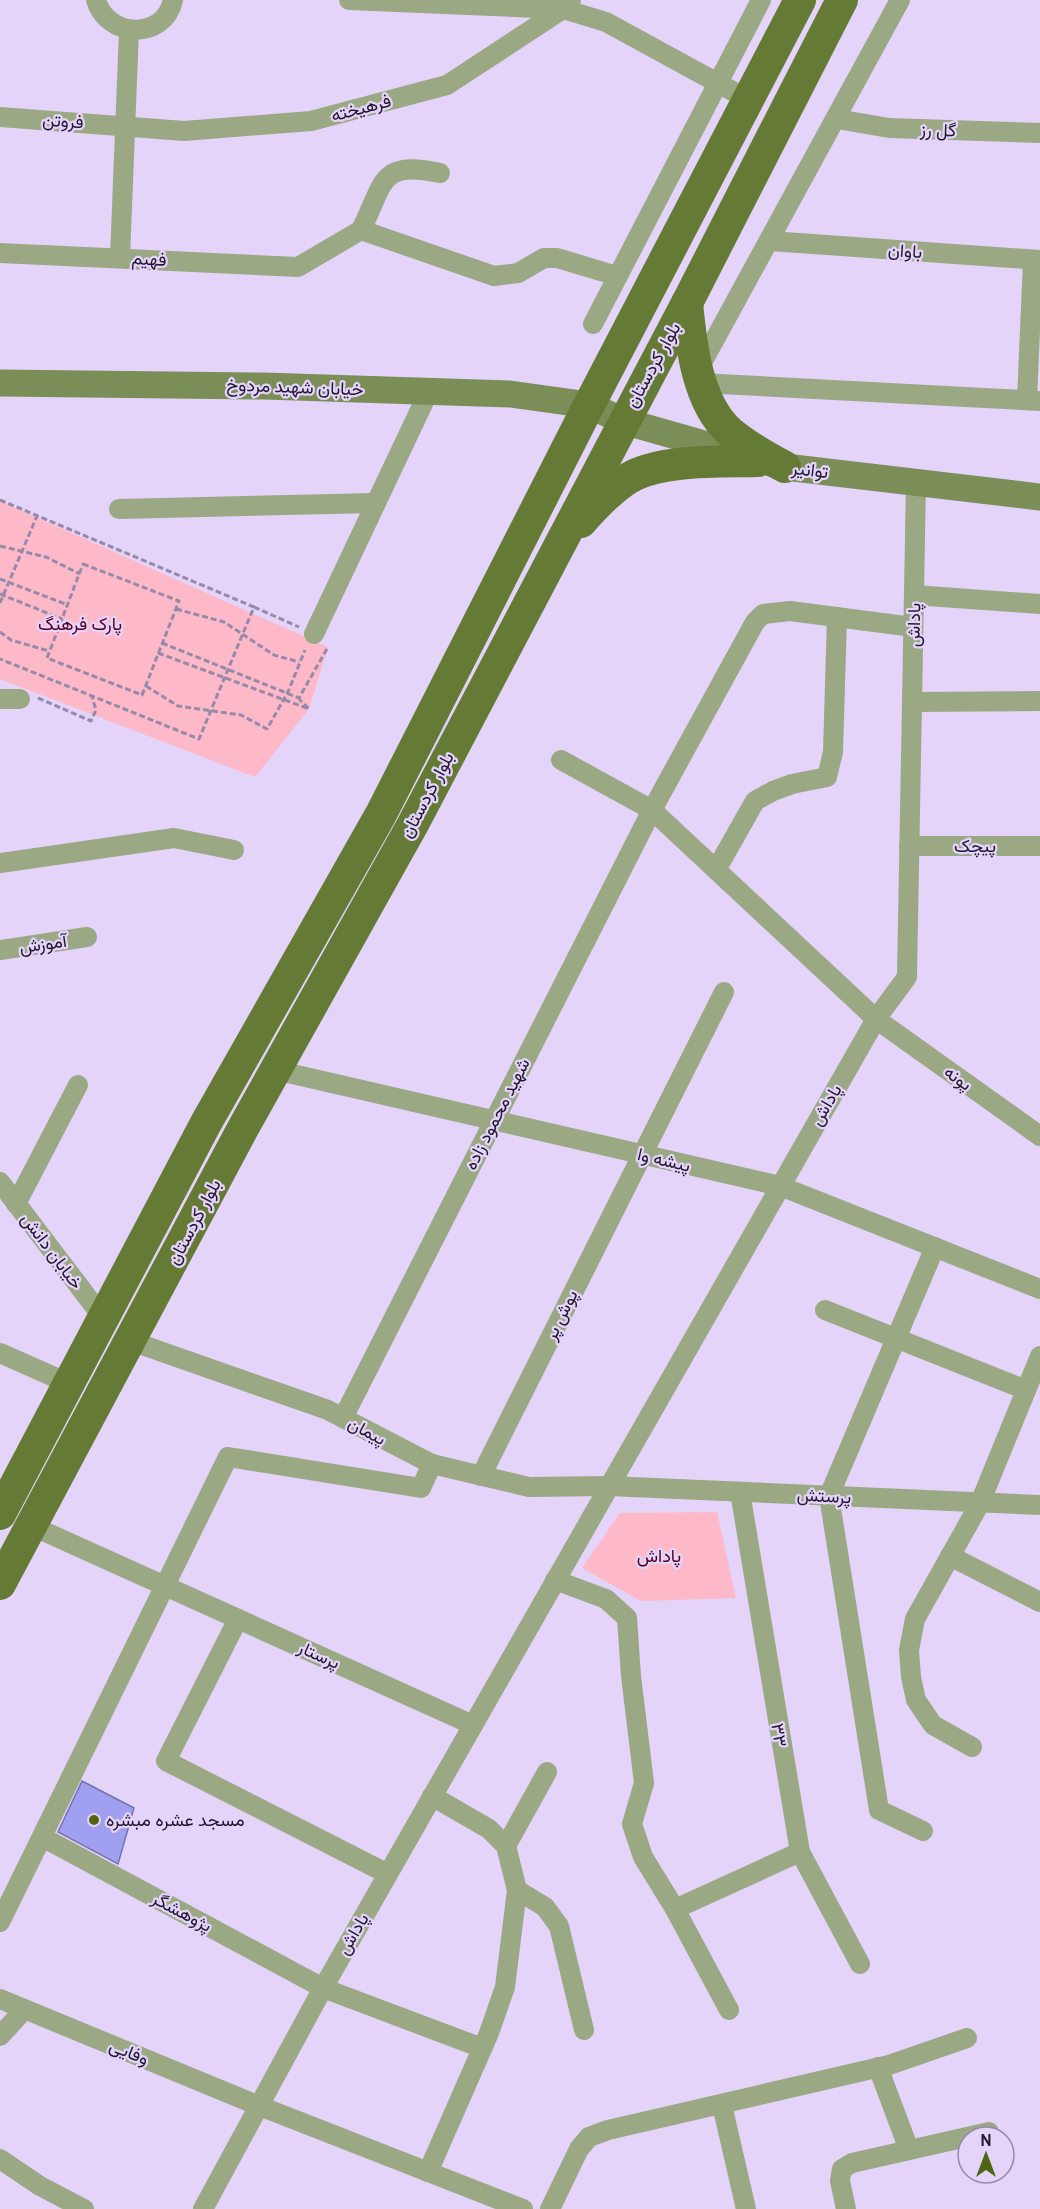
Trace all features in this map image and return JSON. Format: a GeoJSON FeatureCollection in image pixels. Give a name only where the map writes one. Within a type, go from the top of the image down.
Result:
{"type":"FeatureCollection","features":[{"type":"Feature","properties":{"kind":"main road","name":"بلوار کردستان"},"geometry":{"type":"LineString","coordinates":[[0,1514],[206,1123],[387,803],[589,405],[800,0]]}},
{"type":"Feature","properties":{"kind":"main road","name":"بلوار کردستان"},"geometry":{"type":"LineString","coordinates":[[0,1584],[275,1070],[413,824],[687,303],[842,0]]}},
{"type":"Feature","properties":{"kind":"main road"},"geometry":{"type":"LineString","coordinates":[[687,303],[699,378],[728,430],[771,464]]}},
{"type":"Feature","properties":{"kind":"main road"},"geometry":{"type":"LineString","coordinates":[[557,550],[599,502],[630,477],[666,466],[771,464]]}},
{"type":"Feature","properties":{"kind":"street"},"geometry":{"type":"LineString","coordinates":[[96,0],[106,19],[117,27],[129,30],[154,25],[165,17],[173,0]]}},
{"type":"Feature","properties":{"kind":"street"},"geometry":{"type":"LineString","coordinates":[[349,0],[567,4],[606,22],[747,99]]}},
{"type":"Feature","properties":{"kind":"street"},"geometry":{"type":"LineString","coordinates":[[593,324],[761,0]]}},
{"type":"Feature","properties":{"kind":"street"},"geometry":{"type":"LineString","coordinates":[[900,0],[699,378],[1034,401],[1036,260]]}},
{"type":"Feature","properties":{"kind":"street","name":"فرهیخته"},"geometry":{"type":"LineString","coordinates":[[125,125],[184,131],[322,118],[447,85],[567,4]]}},
{"type":"Feature","properties":{"kind":"street"},"geometry":{"type":"LineString","coordinates":[[120,258],[129,30]]}},
{"type":"Feature","properties":{"kind":"street","name":"فروتن"},"geometry":{"type":"LineString","coordinates":[[0,117],[125,125]]}},
{"type":"Feature","properties":{"kind":"street","name":"گل رز"},"geometry":{"type":"LineString","coordinates":[[837,119],[889,128],[1040,133]]}},
{"type":"Feature","properties":{"kind":"street"},"geometry":{"type":"LineString","coordinates":[[441,172],[413,167],[396,170],[387,177],[361,230],[494,276],[518,273],[544,258],[557,258],[617,276]]}},
{"type":"Feature","properties":{"kind":"street","name":"فهیم"},"geometry":{"type":"LineString","coordinates":[[0,253],[298,267],[361,230]]}},
{"type":"Feature","properties":{"kind":"street","name":"باوان"},"geometry":{"type":"LineString","coordinates":[[770,241],[1036,260]]}},
{"type":"Feature","properties":{"kind":"street","name":"خیابان شهید مردوخ"},"geometry":{"type":"LineString","coordinates":[[0,383],[264,386],[510,394],[589,405]]}},
{"type":"Feature","properties":{"kind":"street"},"geometry":{"type":"LineString","coordinates":[[314,634],[429,391]]}},
{"type":"Feature","properties":{"kind":"street","name":"توانیر"},"geometry":{"type":"LineString","coordinates":[[589,405],[623,421],[771,464],[1040,497]]}},
{"type":"Feature","properties":{"kind":"street","name":"پاداش"},"geometry":{"type":"LineString","coordinates":[[206,2208],[257,2105],[555,1580],[876,1019],[907,977],[916,482]]}},
{"type":"Feature","properties":{"kind":"street"},"geometry":{"type":"LineString","coordinates":[[119,509],[376,503]]}},
{"type":"Feature","properties":{"kind":"street"},"geometry":{"type":"LineString","coordinates":[[914,595],[1040,604]]}},
{"type":"Feature","properties":{"kind":"street","name":"شهید محمود زاده"},"geometry":{"type":"LineString","coordinates":[[343,1418],[652,810],[755,622],[763,614],[776,612],[914,627]]}},
{"type":"Feature","properties":{"kind":"street"},"geometry":{"type":"LineString","coordinates":[[716,870],[755,801],[792,784],[827,777],[833,752],[837,617]]}},
{"type":"Feature","properties":{"kind":"street"},"geometry":{"type":"LineString","coordinates":[[0,699],[25,697]]}},
{"type":"Feature","properties":{"kind":"street"},"geometry":{"type":"LineString","coordinates":[[912,702],[1040,701]]}},
{"type":"Feature","properties":{"kind":"street","name":"پونه"},"geometry":{"type":"LineString","coordinates":[[561,760],[652,810],[876,1019],[1040,1136]]}},
{"type":"Feature","properties":{"kind":"street"},"geometry":{"type":"LineString","coordinates":[[0,863],[174,838],[234,850]]}},
{"type":"Feature","properties":{"kind":"street","name":"پیچک"},"geometry":{"type":"LineString","coordinates":[[909,846],[1040,846]]}},
{"type":"Feature","properties":{"kind":"street","name":"آموزش"},"geometry":{"type":"LineString","coordinates":[[0,950],[87,937]]}},
{"type":"Feature","properties":{"kind":"street","name":"پوش پر"},"geometry":{"type":"LineString","coordinates":[[481,1476],[724,992]]}},
{"type":"Feature","properties":{"kind":"street","name":"پیشه وا"},"geometry":{"type":"LineString","coordinates":[[275,1070],[780,1186],[1040,1288]]}},
{"type":"Feature","properties":{"kind":"street"},"geometry":{"type":"LineString","coordinates":[[16,1203],[78,1085]]}},
{"type":"Feature","properties":{"kind":"street","name":"خیابان دانش"},"geometry":{"type":"LineString","coordinates":[[0,1182],[104,1319]]}},
{"type":"Feature","properties":{"kind":"street"},"geometry":{"type":"LineString","coordinates":[[923,1831],[879,1810],[829,1496],[935,1247]]}},
{"type":"Feature","properties":{"kind":"street"},"geometry":{"type":"LineString","coordinates":[[825,1310],[1026,1390]]}},
{"type":"Feature","properties":{"kind":"street","name":"پیمان"},"geometry":{"type":"LineString","coordinates":[[131,1341],[343,1418],[432,1464],[529,1487],[609,1486]]}},
{"type":"Feature","properties":{"kind":"street"},"geometry":{"type":"LineString","coordinates":[[0,1353],[70,1384]]}},
{"type":"Feature","properties":{"kind":"street"},"geometry":{"type":"LineString","coordinates":[[972,1747],[933,1725],[916,1700],[909,1650],[915,1619],[980,1503],[1040,1356]]}},
{"type":"Feature","properties":{"kind":"street"},"geometry":{"type":"LineString","coordinates":[[0,1922],[228,1457],[421,1488],[432,1464]]}},
{"type":"Feature","properties":{"kind":"street","name":"پرستش"},"geometry":{"type":"LineString","coordinates":[[609,1486],[1040,1506]]}},
{"type":"Feature","properties":{"kind":"street","name":"۳۳"},"geometry":{"type":"LineString","coordinates":[[740,1492],[800,1852],[860,1964]]}},
{"type":"Feature","properties":{"kind":"street","name":"پرستار"},"geometry":{"type":"LineString","coordinates":[[32,1526],[473,1725]]}},
{"type":"Feature","properties":{"kind":"street"},"geometry":{"type":"LineString","coordinates":[[950,1556],[1040,1602]]}},
{"type":"Feature","properties":{"kind":"street"},"geometry":{"type":"LineString","coordinates":[[555,1580],[606,1599],[627,1618],[631,1676],[644,1783],[632,1824],[643,1857],[675,1909],[729,2010]]}},
{"type":"Feature","properties":{"kind":"street"},"geometry":{"type":"LineString","coordinates":[[238,1619],[166,1761],[388,1874]]}},
{"type":"Feature","properties":{"kind":"street"},"geometry":{"type":"LineString","coordinates":[[506,1846],[548,1772]]}},
{"type":"Feature","properties":{"kind":"street"},"geometry":{"type":"LineString","coordinates":[[428,2172],[482,2048],[505,1987],[517,1890],[506,1846],[489,1829],[432,1796]]}},
{"type":"Feature","properties":{"kind":"street","name":"پژوهشگر"},"geometry":{"type":"LineString","coordinates":[[42,1837],[323,1988],[482,2048]]}},
{"type":"Feature","properties":{"kind":"street"},"geometry":{"type":"LineString","coordinates":[[675,1909],[800,1852]]}},
{"type":"Feature","properties":{"kind":"street"},"geometry":{"type":"LineString","coordinates":[[517,1890],[545,1907],[559,1926],[584,2030]]}},
{"type":"Feature","properties":{"kind":"street","name":"وفایی"},"geometry":{"type":"LineString","coordinates":[[0,1999],[257,2105],[523,2209]]}},
{"type":"Feature","properties":{"kind":"street"},"geometry":{"type":"LineString","coordinates":[[0,2036],[24,2010]]}},
{"type":"Feature","properties":{"kind":"street"},"geometry":{"type":"LineString","coordinates":[[550,2209],[579,2150],[589,2137],[608,2130],[722,2105],[913,2058],[967,2038]]}},
{"type":"Feature","properties":{"kind":"street"},"geometry":{"type":"LineString","coordinates":[[878,2067],[909,2150]]}},
{"type":"Feature","properties":{"kind":"street"},"geometry":{"type":"LineString","coordinates":[[722,2105],[746,2209]]}},
{"type":"Feature","properties":{"kind":"street"},"geometry":{"type":"LineString","coordinates":[[846,2209],[840,2181],[842,2169],[852,2163],[956,2139]]}},
{"type":"Feature","properties":{"kind":"street"},"geometry":{"type":"LineString","coordinates":[[0,2158],[40,2186],[84,2209]]}},
{"type":"Feature","properties":{"kind":"path"},"geometry":{"type":"LineString","coordinates":[[0,500],[314,634],[328,647],[298,698]]}},
{"type":"Feature","properties":{"kind":"path"},"geometry":{"type":"LineString","coordinates":[[0,603],[37,516]]}},
{"type":"Feature","properties":{"kind":"path"},"geometry":{"type":"LineString","coordinates":[[0,546],[46,557],[80,574]]}},
{"type":"Feature","properties":{"kind":"path"},"geometry":{"type":"LineString","coordinates":[[83,564],[179,601],[142,695],[47,658],[80,574],[83,564]]}},
{"type":"Feature","properties":{"kind":"path"},"geometry":{"type":"LineString","coordinates":[[0,579],[68,605]]}},
{"type":"Feature","properties":{"kind":"path"},"geometry":{"type":"LineString","coordinates":[[2,594],[62,619]]}},
{"type":"Feature","properties":{"kind":"path"},"geometry":{"type":"LineString","coordinates":[[0,659],[199,739],[254,607]]}},
{"type":"Feature","properties":{"kind":"path"},"geometry":{"type":"LineString","coordinates":[[176,609],[224,622],[274,656],[298,662]]}},
{"type":"Feature","properties":{"kind":"path"},"geometry":{"type":"LineString","coordinates":[[0,632],[10,640],[49,651]]}},
{"type":"Feature","properties":{"kind":"path"},"geometry":{"type":"LineString","coordinates":[[146,686],[178,706],[241,715],[267,729],[288,692],[298,662],[314,634]]}},
{"type":"Feature","properties":{"kind":"path"},"geometry":{"type":"LineString","coordinates":[[158,653],[309,709],[288,692],[162,644]]}},
{"type":"Feature","properties":{"kind":"path"},"geometry":{"type":"LineString","coordinates":[[25,697],[91,721],[96,710],[91,696]]}},
{"type":"Feature","properties":{"kind":"green space","name":"پارک فرهنگ"},"geometry":{"type":"Polygon","coordinates":[[[0,501],[328,647],[309,709],[255,777],[0,679],[0,501]]]}},
{"type":"Feature","properties":{"kind":"green space","name":"پاداش"},"geometry":{"type":"Polygon","coordinates":[[[717,1512],[736,1598],[641,1601],[582,1568],[620,1513],[717,1512]]]}},
{"type":"Feature","properties":{"kind":"building","name":"مسجد عشره مبشره"},"geometry":{"type":"Polygon","coordinates":[[[82,1781],[134,1808],[118,1864],[58,1832],[82,1781]]]}},
{"type":"Feature","properties":{"kind":"place","name":"مسجد عشره مبشره"},"geometry":{"type":"Point","coordinates":[94,1820]}}]}
